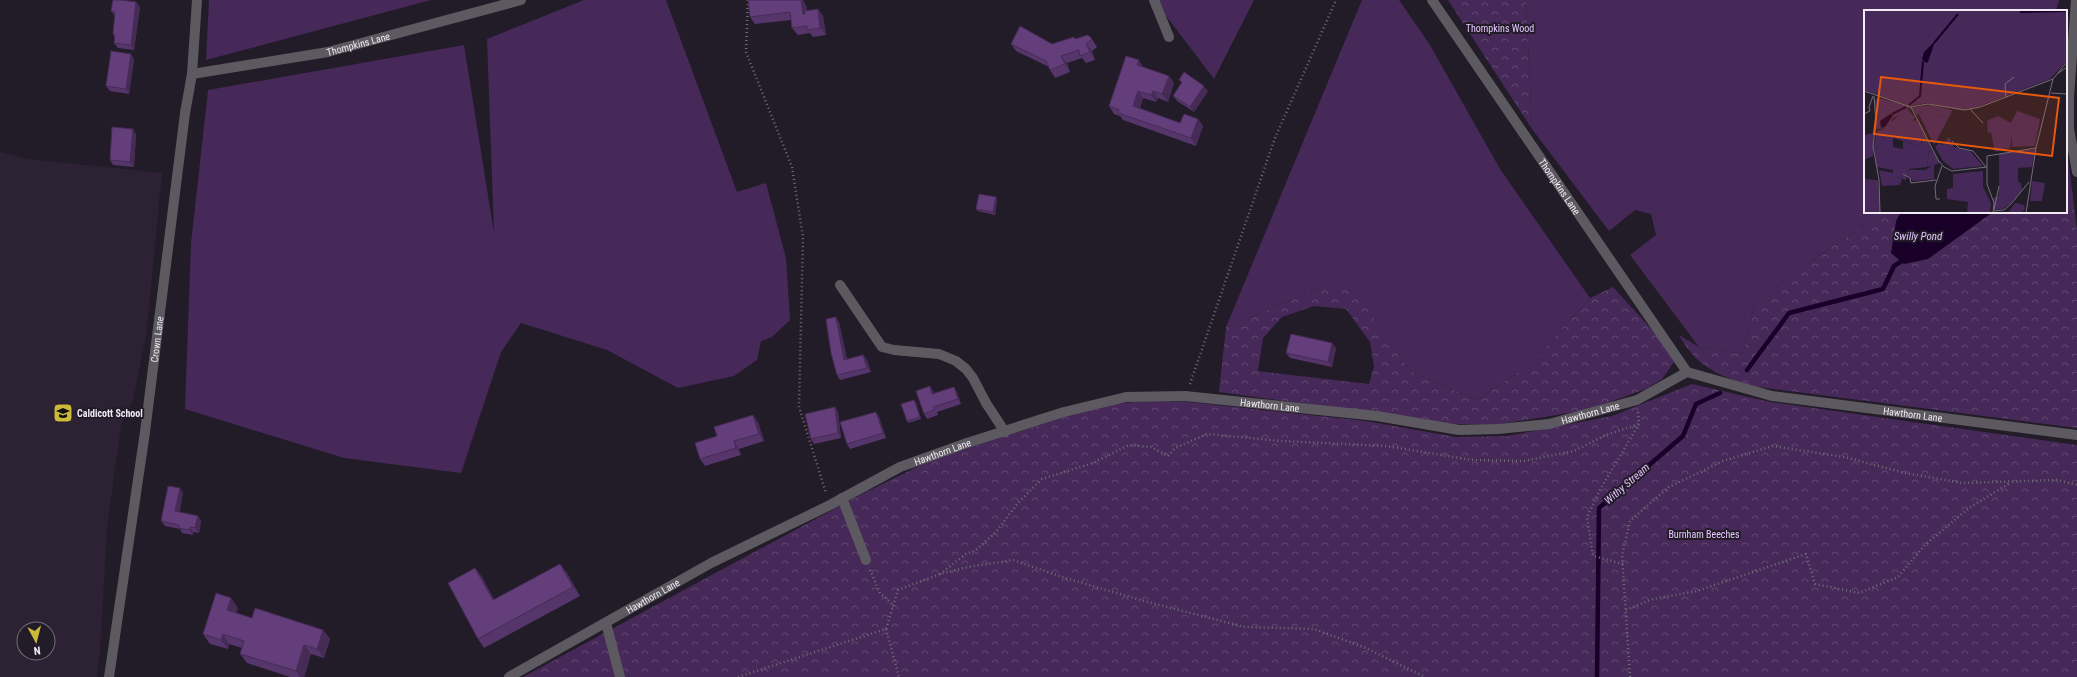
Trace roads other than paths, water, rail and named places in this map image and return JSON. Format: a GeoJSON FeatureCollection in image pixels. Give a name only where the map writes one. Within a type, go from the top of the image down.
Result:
{"type":"FeatureCollection","features":[{"type":"Feature","properties":{"kind":"street","name":"Crown Lane"},"geometry":{"type":"LineString","coordinates":[[109,677],[145,432],[185,113],[192,74],[197,0]]}},
{"type":"Feature","properties":{"kind":"street","name":"Thompkins Lane"},"geometry":{"type":"LineString","coordinates":[[192,74],[328,52],[522,0]]}},
{"type":"Feature","properties":{"kind":"street"},"geometry":{"type":"LineString","coordinates":[[1154,0],[1169,37]]}},
{"type":"Feature","properties":{"kind":"street","name":"Thompkins Lane"},"geometry":{"type":"LineString","coordinates":[[1432,0],[1687,372]]}},
{"type":"Feature","properties":{"kind":"street"},"geometry":{"type":"LineString","coordinates":[[2076,0],[2069,97],[2069,123],[2077,172]]}},
{"type":"Feature","properties":{"kind":"street"},"geometry":{"type":"LineString","coordinates":[[840,285],[882,347],[894,350],[939,354],[948,357],[966,369],[1004,432]]}},
{"type":"Feature","properties":{"kind":"street","name":"Hawthorn Lane"},"geometry":{"type":"LineString","coordinates":[[509,677],[712,563],[830,505],[900,467],[967,442],[1004,432],[1064,412],[1126,397],[1185,396],[1377,416],[1459,430],[1498,429],[1549,424],[1637,400],[1687,372],[1772,396],[2077,436]]}},
{"type":"Feature","properties":{"kind":"street"},"geometry":{"type":"LineString","coordinates":[[842,498],[866,560]]}},
{"type":"Feature","properties":{"kind":"street"},"geometry":{"type":"LineString","coordinates":[[606,623],[620,677]]}},
{"type":"Feature","properties":{"kind":"water","name":"Swilly Pond"},"geometry":{"type":"Polygon","coordinates":[[[1900,213],[1992,213],[1928,259],[1904,264],[1891,253],[1896,221],[1900,213]]]}},
{"type":"Feature","properties":{"kind":"waterway","name":"Withy Stream"},"geometry":{"type":"LineString","coordinates":[[1747,370],[1789,313],[1883,289],[1894,266],[1905,259]]}},
{"type":"Feature","properties":{"kind":"waterway","name":"Withy Stream"},"geometry":{"type":"LineString","coordinates":[[1597,677],[1599,508],[1683,436],[1696,404],[1720,393]]}},
{"type":"Feature","properties":{"kind":"place","name":"Caldicott School"},"geometry":{"type":"Point","coordinates":[63,413]}},
{"type":"Feature","properties":{"kind":"park label","name":"Thompkins Wood"},"geometry":{"type":"Point","coordinates":[1500,28]}},
{"type":"Feature","properties":{"kind":"park label","name":"Burnham Beeches"},"geometry":{"type":"Point","coordinates":[1704,534]}}]}
